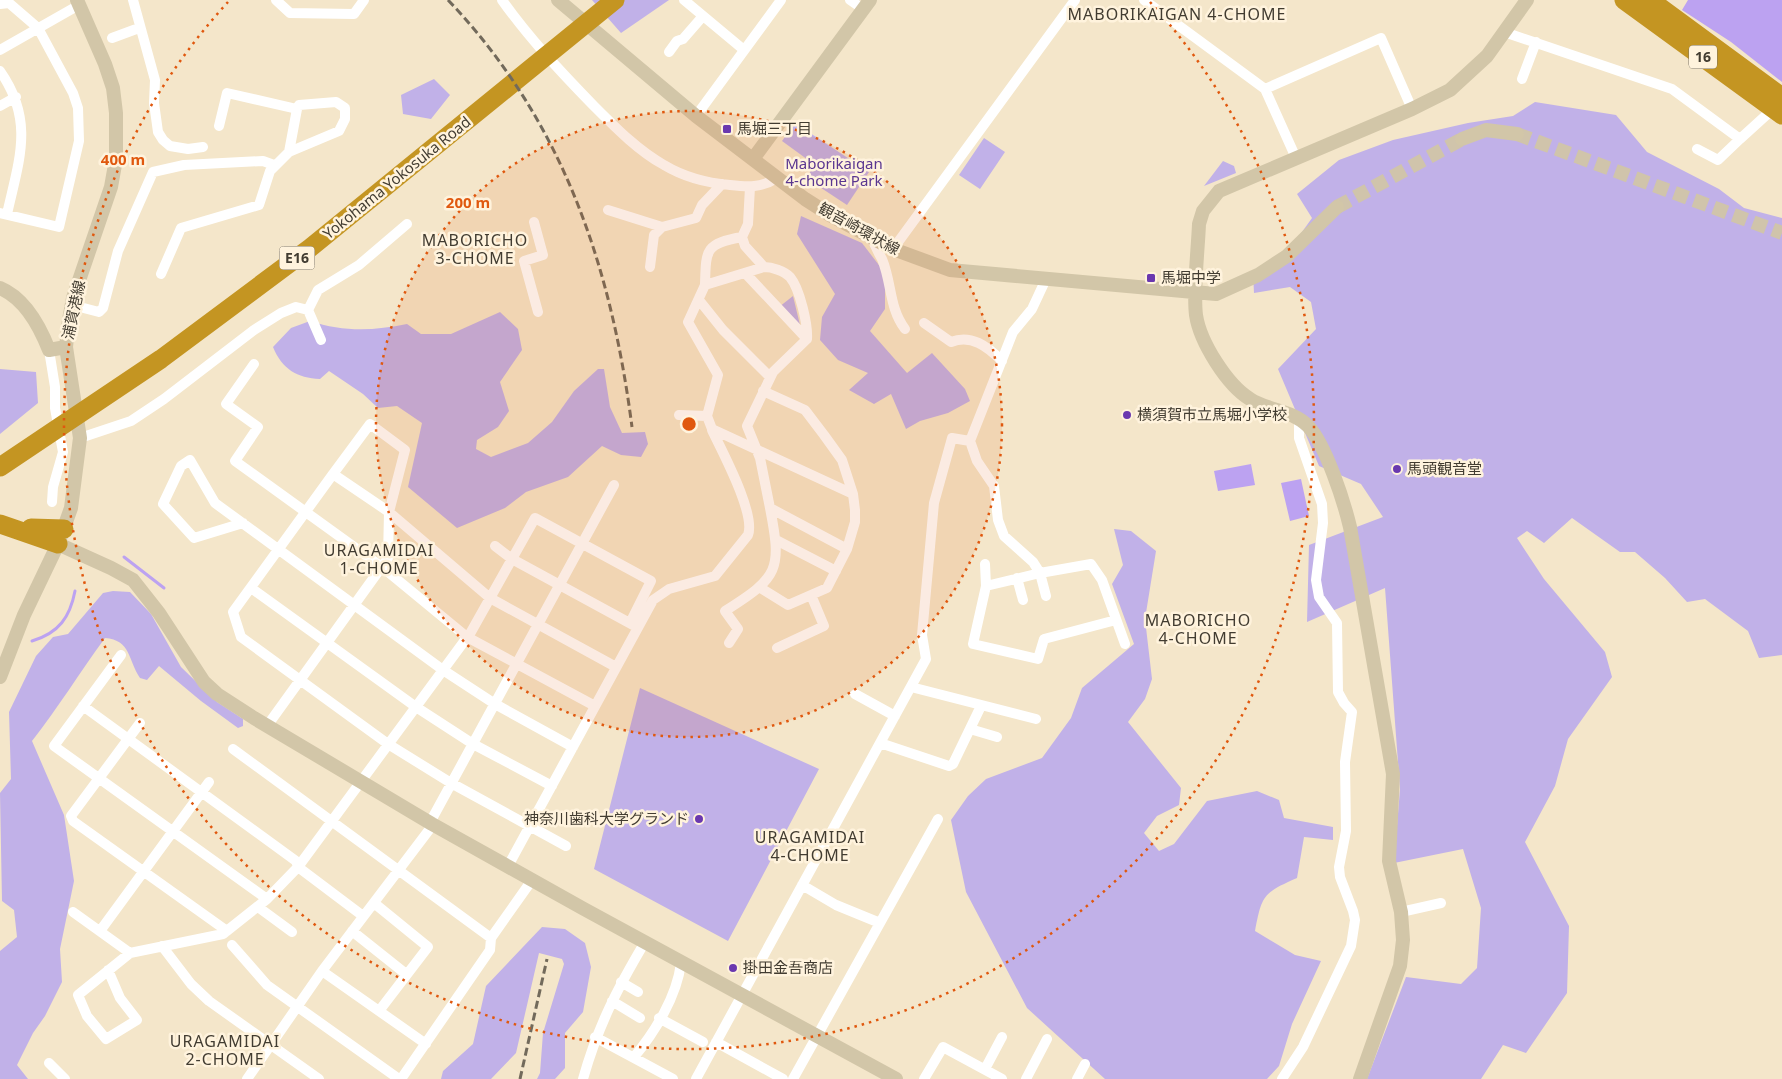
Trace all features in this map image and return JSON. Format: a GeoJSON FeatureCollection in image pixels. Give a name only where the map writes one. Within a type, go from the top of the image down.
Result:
{"type":"FeatureCollection","features":[{"type":"Feature","properties":{"kind":"highway","name":"Yokohama Yokosuka Road"},"geometry":{"type":"LineString","coordinates":[[459,123],[604,0]]}},
{"type":"Feature","properties":{"kind":"highway","name":"Yokohama Yokosuka Road"},"geometry":{"type":"LineString","coordinates":[[0,460],[125,380],[281,263],[615,0]]}},
{"type":"Feature","properties":{"kind":"highway","name":"16"},"geometry":{"type":"LineString","coordinates":[[1624,0],[1779,107]]}},
{"type":"Feature","properties":{"kind":"highway","name":"16"},"geometry":{"type":"LineString","coordinates":[[1650,0],[1779,107]]}},
{"type":"Feature","properties":{"kind":"highway","name":"Yokohama Yokosuka Road"},"geometry":{"type":"LineString","coordinates":[[0,467],[54,427]]}},
{"type":"Feature","properties":{"kind":"highway"},"geometry":{"type":"LineString","coordinates":[[5,530],[21,537],[61,536]]}},
{"type":"Feature","properties":{"kind":"street"},"geometry":{"type":"LineString","coordinates":[[133,0],[139,28],[155,80],[154,103],[158,132],[170,146],[180,148],[203,147]]}},
{"type":"Feature","properties":{"kind":"street"},"geometry":{"type":"LineString","coordinates":[[276,0],[290,13],[354,14],[364,0]]}},
{"type":"Feature","properties":{"kind":"street"},"geometry":{"type":"LineString","coordinates":[[502,0],[532,40],[621,132],[664,165],[682,174],[722,184],[750,187],[761,186],[777,178]]}},
{"type":"Feature","properties":{"kind":"street","name":"観音崎環状線"},"geometry":{"type":"LineString","coordinates":[[560,0],[696,116],[777,178],[830,215],[893,249],[950,270],[1154,287],[1197,294],[1216,294],[1258,276],[1287,256],[1338,206]]}},
{"type":"Feature","properties":{"kind":"street"},"geometry":{"type":"LineString","coordinates":[[684,0],[744,50]]}},
{"type":"Feature","properties":{"kind":"street"},"geometry":{"type":"LineString","coordinates":[[696,116],[781,0]]}},
{"type":"Feature","properties":{"kind":"street"},"geometry":{"type":"LineString","coordinates":[[753,159],[866,5],[850,0]]}},
{"type":"Feature","properties":{"kind":"street"},"geometry":{"type":"LineString","coordinates":[[893,249],[1075,0]]}},
{"type":"Feature","properties":{"kind":"street"},"geometry":{"type":"LineString","coordinates":[[1144,0],[1265,89],[1296,158]]}},
{"type":"Feature","properties":{"kind":"street"},"geometry":{"type":"LineString","coordinates":[[1360,1079],[1400,966],[1404,940],[1401,912],[1389,861],[1393,774],[1350,528],[1345,507],[1315,436],[1299,419],[1252,400],[1230,382],[1208,347],[1196,316],[1202,211],[1219,191],[1412,109],[1450,90],[1487,56],[1527,0]]}},
{"type":"Feature","properties":{"kind":"street"},"geometry":{"type":"LineString","coordinates":[[0,50],[78,2]]}},
{"type":"Feature","properties":{"kind":"street","name":"浦賀港線"},"geometry":{"type":"LineString","coordinates":[[0,677],[24,615],[61,536],[71,508],[80,438],[66,347],[72,305],[111,187],[116,159],[117,136],[112,88],[105,64],[78,2]]}},
{"type":"Feature","properties":{"kind":"street"},"geometry":{"type":"LineString","coordinates":[[0,4],[10,3],[38,28],[73,93],[78,108],[79,141],[59,227],[3,213],[23,140],[19,106],[16,97],[0,71]]}},
{"type":"Feature","properties":{"kind":"street"},"geometry":{"type":"LineString","coordinates":[[668,52],[678,41],[683,39],[703,16]]}},
{"type":"Feature","properties":{"kind":"street"},"geometry":{"type":"LineString","coordinates":[[112,38],[139,28]]}},
{"type":"Feature","properties":{"kind":"street"},"geometry":{"type":"LineString","coordinates":[[1504,32],[1672,89],[1740,139]]}},
{"type":"Feature","properties":{"kind":"street"},"geometry":{"type":"LineString","coordinates":[[1265,89],[1381,38],[1412,109]]}},
{"type":"Feature","properties":{"kind":"street"},"geometry":{"type":"LineString","coordinates":[[1522,79],[1536,42]]}},
{"type":"Feature","properties":{"kind":"street"},"geometry":{"type":"LineString","coordinates":[[219,126],[227,93],[297,109]]}},
{"type":"Feature","properties":{"kind":"street"},"geometry":{"type":"LineString","coordinates":[[0,106],[16,97]]}},
{"type":"Feature","properties":{"kind":"street"},"geometry":{"type":"LineString","coordinates":[[161,274],[181,228],[259,205],[270,171],[274,165],[289,152],[339,131],[345,119],[345,108],[336,102],[299,105],[289,152]]}},
{"type":"Feature","properties":{"kind":"street"},"geometry":{"type":"LineString","coordinates":[[1697,149],[1718,160],[1779,107]]}},
{"type":"Feature","properties":{"kind":"street"},"geometry":{"type":"LineString","coordinates":[[1462,139],[1486,130],[1517,134]]}},
{"type":"Feature","properties":{"kind":"street"},"geometry":{"type":"LineString","coordinates":[[180,148],[184,165]]}},
{"type":"Feature","properties":{"kind":"street"},"geometry":{"type":"LineString","coordinates":[[72,305],[94,312],[99,312],[103,308],[118,251],[152,172],[184,165],[263,161],[274,165]]}},
{"type":"Feature","properties":{"kind":"street"},"geometry":{"type":"LineString","coordinates":[[650,267],[654,235],[662,227],[696,218],[702,205],[722,184]]}},
{"type":"Feature","properties":{"kind":"street"},"geometry":{"type":"LineString","coordinates":[[750,187],[748,224],[742,237],[745,246],[764,267]]}},
{"type":"Feature","properties":{"kind":"street"},"geometry":{"type":"LineString","coordinates":[[608,210],[662,227]]}},
{"type":"Feature","properties":{"kind":"street"},"geometry":{"type":"LineString","coordinates":[[534,222],[543,255],[524,261],[538,312]]}},
{"type":"Feature","properties":{"kind":"street"},"geometry":{"type":"LineString","coordinates":[[321,340],[308,310],[318,290],[359,265],[408,224]]}},
{"type":"Feature","properties":{"kind":"street"},"geometry":{"type":"LineString","coordinates":[[634,625],[659,594],[718,573],[750,528],[738,484],[707,416],[718,375],[688,322],[704,285],[706,257],[710,249],[722,241],[742,237]]}},
{"type":"Feature","properties":{"kind":"street"},"geometry":{"type":"LineString","coordinates":[[872,238],[876,252],[882,258],[893,308],[905,329]]}},
{"type":"Feature","properties":{"kind":"street"},"geometry":{"type":"LineString","coordinates":[[359,265],[370,265]]}},
{"type":"Feature","properties":{"kind":"street"},"geometry":{"type":"LineString","coordinates":[[704,285],[746,274],[764,267],[772,267],[790,278],[798,295],[807,327],[807,339],[770,377],[747,426],[760,458],[776,540],[777,558],[774,568],[759,587],[725,611],[738,629],[729,644]]}},
{"type":"Feature","properties":{"kind":"street"},"geometry":{"type":"LineString","coordinates":[[746,274],[807,339]]}},
{"type":"Feature","properties":{"kind":"street"},"geometry":{"type":"LineString","coordinates":[[1046,279],[1032,309],[1013,332],[970,441],[977,461],[994,486],[998,520],[1004,536],[1033,562],[1040,573],[1046,596]]}},
{"type":"Feature","properties":{"kind":"street"},"geometry":{"type":"LineString","coordinates":[[2,286],[32,317],[49,350],[62,452],[53,487],[52,502]]}},
{"type":"Feature","properties":{"kind":"street"},"geometry":{"type":"LineString","coordinates":[[699,300],[722,330],[770,377]]}},
{"type":"Feature","properties":{"kind":"street"},"geometry":{"type":"LineString","coordinates":[[80,438],[131,421],[164,399],[254,330],[281,313],[296,308],[308,310]]}},
{"type":"Feature","properties":{"kind":"street"},"geometry":{"type":"LineString","coordinates":[[924,323],[951,342],[962,338],[984,344],[1002,361]]}},
{"type":"Feature","properties":{"kind":"street"},"geometry":{"type":"LineString","coordinates":[[49,350],[66,347]]}},
{"type":"Feature","properties":{"kind":"street"},"geometry":{"type":"LineString","coordinates":[[254,364],[226,404],[258,427],[235,461],[382,567],[467,637],[595,706]]}},
{"type":"Feature","properties":{"kind":"street"},"geometry":{"type":"LineString","coordinates":[[759,587],[788,605],[827,588],[847,549],[855,522],[853,494],[842,460],[805,410],[763,392]]}},
{"type":"Feature","properties":{"kind":"street"},"geometry":{"type":"LineString","coordinates":[[679,415],[707,416]]}},
{"type":"Feature","properties":{"kind":"street"},"geometry":{"type":"LineString","coordinates":[[1282,1079],[1303,1047],[1351,946],[1354,920],[1353,910],[1340,877],[1346,831],[1345,762],[1352,712],[1338,692],[1337,623],[1320,597],[1316,580],[1324,524],[1322,504],[1299,438],[1299,419]]}},
{"type":"Feature","properties":{"kind":"street"},"geometry":{"type":"LineString","coordinates":[[267,726],[300,680],[355,605],[388,558],[389,512],[405,450],[370,424],[233,612],[241,637],[300,680],[388,744],[451,783],[566,846]]}},
{"type":"Feature","properties":{"kind":"street"},"geometry":{"type":"LineString","coordinates":[[712,429],[853,494]]}},
{"type":"Feature","properties":{"kind":"street"},"geometry":{"type":"LineString","coordinates":[[696,1079],[926,659],[922,635],[934,503],[952,438],[970,441]]}},
{"type":"Feature","properties":{"kind":"street"},"geometry":{"type":"LineString","coordinates":[[243,523],[194,538],[163,504],[181,466],[190,460],[215,502],[443,670],[494,704],[573,747]]}},
{"type":"Feature","properties":{"kind":"street"},"geometry":{"type":"LineString","coordinates":[[333,474],[389,512],[490,598],[616,667]]}},
{"type":"Feature","properties":{"kind":"street"},"geometry":{"type":"LineString","coordinates":[[247,1079],[322,970],[421,842],[432,824],[433,817],[451,783],[614,485]]}},
{"type":"Feature","properties":{"kind":"street"},"geometry":{"type":"LineString","coordinates":[[770,508],[847,549]]}},
{"type":"Feature","properties":{"kind":"street"},"geometry":{"type":"LineString","coordinates":[[108,970],[120,998],[137,1020],[106,1039],[87,1016],[78,995],[108,970],[130,953],[227,931],[267,900],[298,867],[467,637],[535,518],[651,581],[616,667],[508,866]]}},
{"type":"Feature","properties":{"kind":"street"},"geometry":{"type":"LineString","coordinates":[[61,536],[133,580],[159,613],[204,682],[217,694],[267,726],[432,824],[681,963],[896,1079]]}},
{"type":"Feature","properties":{"kind":"street"},"geometry":{"type":"LineString","coordinates":[[776,540],[836,571]]}},
{"type":"Feature","properties":{"kind":"street"},"geometry":{"type":"LineString","coordinates":[[495,546],[512,559],[634,625]]}},
{"type":"Feature","properties":{"kind":"street"},"geometry":{"type":"LineString","coordinates":[[985,564],[986,586],[973,644],[1038,659],[1044,639],[1116,620]]}},
{"type":"Feature","properties":{"kind":"street"},"geometry":{"type":"LineString","coordinates":[[986,586],[1040,573],[1091,564],[1102,580],[1125,644]]}},
{"type":"Feature","properties":{"kind":"street"},"geometry":{"type":"LineString","coordinates":[[1017,578],[1023,600]]}},
{"type":"Feature","properties":{"kind":"street"},"geometry":{"type":"LineString","coordinates":[[251,588],[416,707],[473,744],[552,786]]}},
{"type":"Feature","properties":{"kind":"street"},"geometry":{"type":"LineString","coordinates":[[777,648],[824,626],[811,594]]}},
{"type":"Feature","properties":{"kind":"street"},"geometry":{"type":"LineString","coordinates":[[121,655],[54,746],[267,900]]}},
{"type":"Feature","properties":{"kind":"street"},"geometry":{"type":"LineString","coordinates":[[911,687],[1036,719]]}},
{"type":"Feature","properties":{"kind":"street"},"geometry":{"type":"LineString","coordinates":[[855,694],[894,716]]}},
{"type":"Feature","properties":{"kind":"street"},"geometry":{"type":"LineString","coordinates":[[83,706],[296,860],[298,867],[363,916]]}},
{"type":"Feature","properties":{"kind":"street"},"geometry":{"type":"LineString","coordinates":[[880,743],[949,766],[953,764],[981,706]]}},
{"type":"Feature","properties":{"kind":"street"},"geometry":{"type":"LineString","coordinates":[[140,723],[71,816],[73,821],[227,931]]}},
{"type":"Feature","properties":{"kind":"street"},"geometry":{"type":"LineString","coordinates":[[970,729],[997,737]]}},
{"type":"Feature","properties":{"kind":"street"},"geometry":{"type":"LineString","coordinates":[[233,749],[400,869],[491,938]]}},
{"type":"Feature","properties":{"kind":"street"},"geometry":{"type":"LineString","coordinates":[[100,931],[209,782]]}},
{"type":"Feature","properties":{"kind":"street"},"geometry":{"type":"LineString","coordinates":[[793,1079],[938,819]]}},
{"type":"Feature","properties":{"kind":"street"},"geometry":{"type":"LineString","coordinates":[[232,945],[267,985],[400,1079],[490,950],[491,938],[532,880]]}},
{"type":"Feature","properties":{"kind":"street"},"geometry":{"type":"LineString","coordinates":[[802,884],[836,905],[880,923]]}},
{"type":"Feature","properties":{"kind":"street"},"geometry":{"type":"LineString","coordinates":[[374,903],[428,947],[379,1011]]}},
{"type":"Feature","properties":{"kind":"street"},"geometry":{"type":"LineString","coordinates":[[1401,912],[1441,903]]}},
{"type":"Feature","properties":{"kind":"street"},"geometry":{"type":"LineString","coordinates":[[258,907],[292,932]]}},
{"type":"Feature","properties":{"kind":"street"},"geometry":{"type":"LineString","coordinates":[[73,912],[130,953]]}},
{"type":"Feature","properties":{"kind":"street"},"geometry":{"type":"LineString","coordinates":[[352,931],[406,974]]}},
{"type":"Feature","properties":{"kind":"street"},"geometry":{"type":"LineString","coordinates":[[583,1079],[595,1037],[621,982],[645,942]]}},
{"type":"Feature","properties":{"kind":"street"},"geometry":{"type":"LineString","coordinates":[[162,946],[190,984],[209,1001],[319,1079]]}},
{"type":"Feature","properties":{"kind":"street"},"geometry":{"type":"LineString","coordinates":[[634,1057],[646,1042],[679,982],[681,963]]}},
{"type":"Feature","properties":{"kind":"street"},"geometry":{"type":"LineString","coordinates":[[322,970],[426,1044]]}},
{"type":"Feature","properties":{"kind":"street"},"geometry":{"type":"LineString","coordinates":[[621,982],[638,992]]}},
{"type":"Feature","properties":{"kind":"street"},"geometry":{"type":"LineString","coordinates":[[612,1001],[640,1018]]}},
{"type":"Feature","properties":{"kind":"street"},"geometry":{"type":"LineString","coordinates":[[659,1018],[703,1042]]}},
{"type":"Feature","properties":{"kind":"street"},"geometry":{"type":"LineString","coordinates":[[595,1037],[673,1079]]}},
{"type":"Feature","properties":{"kind":"street"},"geometry":{"type":"LineString","coordinates":[[985,1069],[1002,1037]]}},
{"type":"Feature","properties":{"kind":"street"},"geometry":{"type":"LineString","coordinates":[[1026,1079],[1047,1040]]}},
{"type":"Feature","properties":{"kind":"street"},"geometry":{"type":"LineString","coordinates":[[716,1042],[783,1079]]}},
{"type":"Feature","properties":{"kind":"street"},"geometry":{"type":"LineString","coordinates":[[924,1079],[943,1047],[1002,1079]]}},
{"type":"Feature","properties":{"kind":"street"},"geometry":{"type":"LineString","coordinates":[[49,1063],[65,1079]]}},
{"type":"Feature","properties":{"kind":"street"},"geometry":{"type":"LineString","coordinates":[[1077,1079],[1085,1064]]}},
{"type":"Feature","properties":{"kind":"green space"},"geometry":{"type":"Polygon","coordinates":[[[592,0],[669,0],[621,33],[592,0]]]}},
{"type":"Feature","properties":{"kind":"green space"},"geometry":{"type":"Polygon","coordinates":[[[434,79],[450,95],[431,119],[403,114],[401,95],[434,79]]]}},
{"type":"Feature","properties":{"kind":"green space"},"geometry":{"type":"Polygon","coordinates":[[[1535,102],[1616,115],[1647,152],[1719,189],[1744,208],[1782,218],[1782,655],[1759,658],[1748,631],[1705,599],[1687,602],[1665,578],[1635,552],[1620,552],[1572,518],[1544,543],[1527,531],[1517,538],[1544,579],[1605,652],[1612,677],[1568,739],[1555,786],[1525,842],[1569,926],[1567,993],[1526,1053],[1503,1045],[1481,1079],[1367,1079],[1406,977],[1461,984],[1477,968],[1481,908],[1463,849],[1394,863],[1400,789],[1385,588],[1307,622],[1309,545],[1383,517],[1361,484],[1319,466],[1278,369],[1316,329],[1311,302],[1290,287],[1254,293],[1253,273],[1287,253],[1312,218],[1297,194],[1339,160],[1393,140],[1468,123],[1513,116],[1535,102]]]}},
{"type":"Feature","properties":{"kind":"green space","name":"Maborikaigan 4-chome Park"},"geometry":{"type":"Polygon","coordinates":[[[795,123],[869,172],[847,205],[806,178],[815,165],[782,141],[795,123]]]}},
{"type":"Feature","properties":{"kind":"green space"},"geometry":{"type":"Polygon","coordinates":[[[984,138],[1005,152],[980,189],[959,175],[984,138]]]}},
{"type":"Feature","properties":{"kind":"green space"},"geometry":{"type":"Polygon","coordinates":[[[1223,161],[1234,166],[1236,173],[1204,186],[1223,161]]]}},
{"type":"Feature","properties":{"kind":"green space"},"geometry":{"type":"Polygon","coordinates":[[[801,216],[862,243],[885,273],[885,309],[870,331],[907,373],[932,353],[965,389],[970,401],[948,413],[920,421],[906,429],[891,394],[874,404],[849,390],[868,373],[838,360],[820,340],[822,317],[835,294],[797,234],[801,216]]]}},
{"type":"Feature","properties":{"kind":"green space"},"geometry":{"type":"Polygon","coordinates":[[[793,296],[800,325],[779,307],[793,296]]]}},
{"type":"Feature","properties":{"kind":"green space"},"geometry":{"type":"Polygon","coordinates":[[[500,312],[518,329],[522,350],[500,382],[509,411],[498,427],[477,440],[476,449],[491,457],[528,443],[552,422],[574,391],[598,369],[604,369],[610,407],[622,433],[645,432],[648,444],[641,457],[621,455],[602,446],[568,477],[526,492],[505,508],[457,528],[408,487],[422,423],[397,406],[378,408],[363,394],[329,371],[320,379],[304,377],[291,371],[281,361],[273,347],[291,328],[310,321],[346,329],[370,329],[407,324],[421,334],[451,334],[500,312]]]}},
{"type":"Feature","properties":{"kind":"green space"},"geometry":{"type":"Polygon","coordinates":[[[0,369],[36,372],[38,403],[0,434],[0,369]]]}},
{"type":"Feature","properties":{"kind":"green space"},"geometry":{"type":"Polygon","coordinates":[[[1114,529],[1131,531],[1156,551],[1145,619],[1152,679],[1145,699],[1128,722],[1181,788],[1179,805],[1157,816],[1144,833],[1159,851],[1174,844],[1207,801],[1257,791],[1279,800],[1284,818],[1333,827],[1333,840],[1304,837],[1297,878],[1271,892],[1262,902],[1255,931],[1295,955],[1321,961],[1292,1024],[1279,1066],[1267,1079],[1105,1079],[1027,1008],[966,892],[951,820],[968,796],[986,779],[1042,758],[1071,718],[1082,688],[1134,644],[1112,584],[1123,565],[1114,529]]]}},
{"type":"Feature","properties":{"kind":"green space"},"geometry":{"type":"Polygon","coordinates":[[[113,591],[130,592],[151,614],[181,667],[217,702],[243,719],[243,726],[238,728],[201,701],[159,666],[147,680],[140,678],[124,647],[120,643],[105,638],[32,741],[64,815],[74,881],[60,949],[62,982],[17,1065],[28,1079],[0,1079],[0,951],[17,937],[14,910],[2,901],[0,793],[11,779],[9,712],[36,656],[53,637],[68,634],[103,593],[113,591]]]}},
{"type":"Feature","properties":{"kind":"green space","name":"神奈川歯科大学グランド"},"geometry":{"type":"Polygon","coordinates":[[[640,688],[819,769],[728,941],[594,869],[640,688]]]}},
{"type":"Feature","properties":{"kind":"green space"},"geometry":{"type":"Polygon","coordinates":[[[542,927],[565,929],[585,943],[591,967],[583,1012],[565,1033],[565,1068],[555,1079],[537,1079],[540,1073],[543,1033],[564,964],[562,959],[539,953],[516,1053],[491,1079],[441,1079],[443,1071],[473,1044],[486,986],[542,927]]]}},
{"type":"Feature","properties":{"kind":"shaded area"},"geometry":{"type":"Polygon","coordinates":[[[1688,0],[1782,0],[1782,82],[1731,42],[1682,10],[1688,0]]]}},
{"type":"Feature","properties":{"kind":"shaded area"},"geometry":{"type":"Polygon","coordinates":[[[1251,464],[1255,485],[1218,491],[1214,471],[1251,464]]]}},
{"type":"Feature","properties":{"kind":"shaded area"},"geometry":{"type":"Polygon","coordinates":[[[1301,479],[1309,516],[1290,521],[1281,483],[1301,479]]]}},
{"type":"Feature","properties":{"kind":"waterway"},"geometry":{"type":"LineString","coordinates":[[124,557],[164,588]]}},
{"type":"Feature","properties":{"kind":"waterway"},"geometry":{"type":"LineString","coordinates":[[32,641],[41,638],[62,623],[70,609],[75,591]]}},
{"type":"Feature","properties":{"kind":"tunnel"},"geometry":{"type":"LineString","coordinates":[[1517,134],[1782,233]]}},
{"type":"Feature","properties":{"kind":"tunnel"},"geometry":{"type":"LineString","coordinates":[[1337,207],[1462,139]]}},
{"type":"Feature","properties":{"kind":"railway"},"geometry":{"type":"LineString","coordinates":[[448,0],[488,46],[522,95],[551,146],[575,198],[595,253],[611,309],[623,367],[632,427]]}},
{"type":"Feature","properties":{"kind":"railway"},"geometry":{"type":"LineString","coordinates":[[520,1079],[547,959]]}},
{"type":"Feature","properties":{"kind":"place","name":"馬堀三丁目"},"geometry":{"type":"Point","coordinates":[727,129]}},
{"type":"Feature","properties":{"kind":"place","name":"馬堀中学"},"geometry":{"type":"Point","coordinates":[1151,278]}},
{"type":"Feature","properties":{"kind":"place","name":"横須賀市立馬堀小学校"},"geometry":{"type":"Point","coordinates":[1127,415]}},
{"type":"Feature","properties":{"kind":"place","name":"馬頭観音堂"},"geometry":{"type":"Point","coordinates":[1397,469]}},
{"type":"Feature","properties":{"kind":"place","name":"神奈川歯科大学グランド"},"geometry":{"type":"Point","coordinates":[699,819]}},
{"type":"Feature","properties":{"kind":"place","name":"掛田金吾商店"},"geometry":{"type":"Point","coordinates":[733,968]}},
{"type":"Feature","properties":{"kind":"district","name":"MABORIKAIGAN 4-CHOME"},"geometry":{"type":"Point","coordinates":[1177,14]}},
{"type":"Feature","properties":{"kind":"district","name":"MABORICHO 3-CHOME"},"geometry":{"type":"Point","coordinates":[475,249]}},
{"type":"Feature","properties":{"kind":"district","name":"URAGAMIDAI 1-CHOME"},"geometry":{"type":"Point","coordinates":[379,559]}},
{"type":"Feature","properties":{"kind":"district","name":"MABORICHO 4-CHOME"},"geometry":{"type":"Point","coordinates":[1198,629]}},
{"type":"Feature","properties":{"kind":"district","name":"URAGAMIDAI 4-CHOME"},"geometry":{"type":"Point","coordinates":[810,846]}},
{"type":"Feature","properties":{"kind":"district","name":"URAGAMIDAI 2-CHOME"},"geometry":{"type":"Point","coordinates":[225,1050]}}]}
